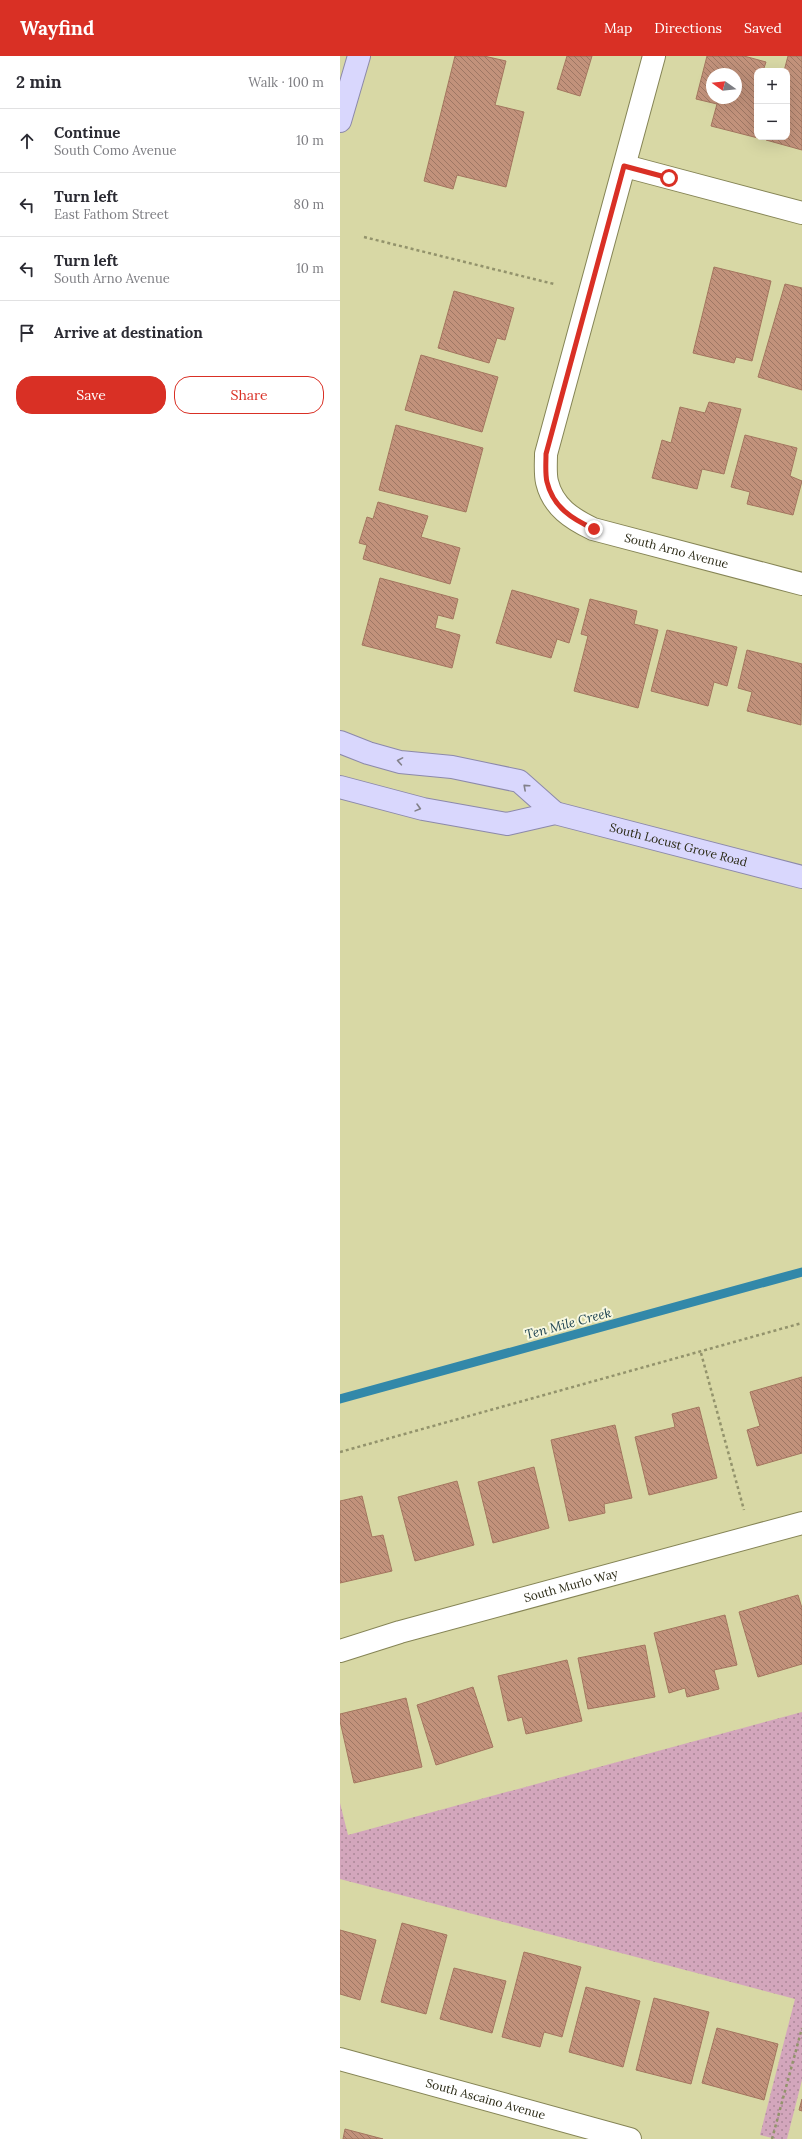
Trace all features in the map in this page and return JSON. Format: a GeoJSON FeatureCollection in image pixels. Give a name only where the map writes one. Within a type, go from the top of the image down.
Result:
{"type":"FeatureCollection","features":[{"type":"Feature","properties":{"kind":"main road"},"geometry":{"type":"LineString","coordinates":[[340,121],[359,56]]}},
{"type":"Feature","properties":{"kind":"main road","name":"South Locust Grove Road"},"geometry":{"type":"LineString","coordinates":[[340,742],[368,753],[400,762],[452,767],[519,781],[556,813],[802,877]]}},
{"type":"Feature","properties":{"kind":"main road","name":"South Locust Grove Road"},"geometry":{"type":"LineString","coordinates":[[340,787],[423,809],[507,824],[556,813]]}},
{"type":"Feature","properties":{"kind":"street"},"geometry":{"type":"LineString","coordinates":[[654,56],[624,166],[802,213]]}},
{"type":"Feature","properties":{"kind":"street","name":"South Arno Avenue"},"geometry":{"type":"LineString","coordinates":[[624,166],[546,454],[547,482],[558,505],[575,520],[594,529],[802,584]]}},
{"type":"Feature","properties":{"kind":"street","name":"South Murlo Way"},"geometry":{"type":"LineString","coordinates":[[340,1651],[408,1630],[802,1523]]}},
{"type":"Feature","properties":{"kind":"street","name":"South Ascaino Avenue"},"geometry":{"type":"LineString","coordinates":[[340,2059],[630,2139]]}},
{"type":"Feature","properties":{"kind":"path"},"geometry":{"type":"LineString","coordinates":[[364,237],[554,284]]}},
{"type":"Feature","properties":{"kind":"path"},"geometry":{"type":"LineString","coordinates":[[340,1452],[701,1353],[802,1323]]}},
{"type":"Feature","properties":{"kind":"path"},"geometry":{"type":"LineString","coordinates":[[701,1353],[744,1510]]}},
{"type":"Feature","properties":{"kind":"path"},"geometry":{"type":"LineString","coordinates":[[772,2139],[802,2028]]}},
{"type":"Feature","properties":{"kind":"shaded area"},"geometry":{"type":"Polygon","coordinates":[[[802,1712],[802,2080],[787,2139],[776,2139],[760,2135],[795,1999],[340,1879],[340,1803],[348,1835],[802,1712]]]}},
{"type":"Feature","properties":{"kind":"building"},"geometry":{"type":"Polygon","coordinates":[[[455,56],[484,56],[506,61],[495,105],[524,112],[506,187],[457,175],[453,189],[424,181],[455,56]]]}},
{"type":"Feature","properties":{"kind":"building"},"geometry":{"type":"Polygon","coordinates":[[[567,56],[592,56],[580,96],[557,89],[567,56]]]}},
{"type":"Feature","properties":{"kind":"building"},"geometry":{"type":"Polygon","coordinates":[[[707,56],[744,56],[766,62],[764,68],[754,68],[754,137],[711,126],[717,104],[742,104],[742,68],[706,68],[706,101],[696,99],[707,56]]]}},
{"type":"Feature","properties":{"kind":"building"},"geometry":{"type":"Polygon","coordinates":[[[788,56],[802,56],[802,150],[766,140],[790,140],[790,68],[785,68],[788,56]]]}},
{"type":"Feature","properties":{"kind":"building"},"geometry":{"type":"Polygon","coordinates":[[[714,267],[771,281],[752,361],[736,357],[734,363],[693,353],[714,267]]]}},
{"type":"Feature","properties":{"kind":"building"},"geometry":{"type":"Polygon","coordinates":[[[785,284],[802,288],[802,390],[758,377],[785,284]]]}},
{"type":"Feature","properties":{"kind":"building"},"geometry":{"type":"Polygon","coordinates":[[[454,291],[514,308],[505,340],[497,338],[489,363],[438,348],[454,291]]]}},
{"type":"Feature","properties":{"kind":"building"},"geometry":{"type":"Polygon","coordinates":[[[421,355],[498,377],[482,432],[405,410],[421,355]]]}},
{"type":"Feature","properties":{"kind":"building"},"geometry":{"type":"Polygon","coordinates":[[[709,402],[741,409],[724,474],[702,469],[697,489],[652,478],[662,440],[671,443],[680,407],[705,413],[709,402]]]}},
{"type":"Feature","properties":{"kind":"building"},"geometry":{"type":"Polygon","coordinates":[[[396,425],[483,448],[466,512],[379,490],[396,425]]]}},
{"type":"Feature","properties":{"kind":"building"},"geometry":{"type":"Polygon","coordinates":[[[745,435],[797,448],[790,476],[802,481],[793,515],[747,504],[750,492],[731,487],[745,435]]]}},
{"type":"Feature","properties":{"kind":"building"},"geometry":{"type":"Polygon","coordinates":[[[378,502],[428,516],[421,537],[460,548],[450,584],[363,559],[367,545],[359,543],[367,517],[373,519],[378,502]]]}},
{"type":"Feature","properties":{"kind":"building"},"geometry":{"type":"Polygon","coordinates":[[[380,578],[458,599],[453,619],[438,615],[435,628],[460,635],[452,668],[362,645],[380,578]]]}},
{"type":"Feature","properties":{"kind":"building"},"geometry":{"type":"Polygon","coordinates":[[[512,590],[579,609],[569,643],[557,639],[551,658],[496,643],[512,590]]]}},
{"type":"Feature","properties":{"kind":"building"},"geometry":{"type":"Polygon","coordinates":[[[590,599],[637,611],[634,624],[658,630],[638,708],[574,691],[588,636],[581,634],[590,599]]]}},
{"type":"Feature","properties":{"kind":"building"},"geometry":{"type":"Polygon","coordinates":[[[667,630],[737,647],[727,686],[714,682],[708,706],[651,691],[667,630]]]}},
{"type":"Feature","properties":{"kind":"building"},"geometry":{"type":"Polygon","coordinates":[[[747,650],[802,664],[801,725],[747,711],[752,692],[738,688],[747,650]]]}},
{"type":"Feature","properties":{"kind":"building"},"geometry":{"type":"Polygon","coordinates":[[[802,1377],[802,1453],[757,1466],[747,1430],[760,1426],[750,1392],[802,1377]]]}},
{"type":"Feature","properties":{"kind":"building"},"geometry":{"type":"Polygon","coordinates":[[[699,1407],[717,1478],[649,1495],[635,1437],[675,1427],[672,1414],[699,1407]]]}},
{"type":"Feature","properties":{"kind":"building"},"geometry":{"type":"Polygon","coordinates":[[[615,1425],[632,1498],[604,1504],[605,1513],[569,1521],[551,1440],[615,1425]]]}},
{"type":"Feature","properties":{"kind":"building"},"geometry":{"type":"Polygon","coordinates":[[[534,1467],[549,1528],[493,1543],[478,1482],[534,1467]]]}},
{"type":"Feature","properties":{"kind":"building"},"geometry":{"type":"Polygon","coordinates":[[[457,1481],[474,1545],[415,1561],[398,1497],[457,1481]]]}},
{"type":"Feature","properties":{"kind":"building"},"geometry":{"type":"Polygon","coordinates":[[[362,1496],[372,1537],[383,1535],[392,1571],[340,1583],[340,1501],[362,1496]]]}},
{"type":"Feature","properties":{"kind":"building"},"geometry":{"type":"Polygon","coordinates":[[[798,1595],[802,1608],[802,1664],[758,1677],[739,1612],[798,1595]]]}},
{"type":"Feature","properties":{"kind":"building"},"geometry":{"type":"Polygon","coordinates":[[[725,1615],[737,1665],[714,1670],[719,1689],[687,1697],[685,1688],[669,1693],[654,1633],[725,1615]]]}},
{"type":"Feature","properties":{"kind":"building"},"geometry":{"type":"Polygon","coordinates":[[[645,1645],[655,1697],[588,1709],[578,1658],[645,1645]]]}},
{"type":"Feature","properties":{"kind":"building"},"geometry":{"type":"Polygon","coordinates":[[[567,1660],[582,1721],[526,1734],[522,1717],[508,1721],[498,1676],[567,1660]]]}},
{"type":"Feature","properties":{"kind":"building"},"geometry":{"type":"Polygon","coordinates":[[[473,1687],[493,1747],[436,1765],[417,1705],[473,1687]]]}},
{"type":"Feature","properties":{"kind":"building"},"geometry":{"type":"Polygon","coordinates":[[[406,1698],[422,1767],[354,1783],[340,1721],[340,1714],[406,1698]]]}},
{"type":"Feature","properties":{"kind":"building"},"geometry":{"type":"Polygon","coordinates":[[[402,1923],[447,1935],[426,2014],[381,2002],[402,1923]]]}},
{"type":"Feature","properties":{"kind":"building"},"geometry":{"type":"Polygon","coordinates":[[[340,1930],[376,1940],[360,2000],[340,1994],[340,1930]]]}},
{"type":"Feature","properties":{"kind":"building"},"geometry":{"type":"Polygon","coordinates":[[[524,1952],[581,1967],[562,2037],[544,2032],[540,2047],[502,2037],[524,1952]]]}},
{"type":"Feature","properties":{"kind":"building"},"geometry":{"type":"Polygon","coordinates":[[[454,1968],[506,1981],[492,2033],[440,2019],[454,1968]]]}},
{"type":"Feature","properties":{"kind":"building"},"geometry":{"type":"Polygon","coordinates":[[[586,1987],[640,2001],[623,2067],[569,2052],[586,1987]]]}},
{"type":"Feature","properties":{"kind":"building"},"geometry":{"type":"Polygon","coordinates":[[[654,1998],[709,2012],[691,2084],[636,2070],[654,1998]]]}},
{"type":"Feature","properties":{"kind":"building"},"geometry":{"type":"Polygon","coordinates":[[[717,2028],[778,2044],[764,2100],[702,2083],[717,2028]]]}},
{"type":"Feature","properties":{"kind":"building"},"geometry":{"type":"Polygon","coordinates":[[[802,2099],[802,2111],[799,2110],[802,2099]]]}},
{"type":"Feature","properties":{"kind":"building"},"geometry":{"type":"Polygon","coordinates":[[[345,2129],[383,2139],[343,2139],[345,2129]]]}},
{"type":"Feature","properties":{"kind":"waterway","name":"Ten Mile Creek"},"geometry":{"type":"LineString","coordinates":[[340,1399],[802,1272]]}},
{"type":"Feature","properties":{"kind":"route"},"geometry":{"type":"LineString","coordinates":[[594,529],[575,520],[558,505],[547,482],[546,454],[624,166],[669,178]]}}]}
